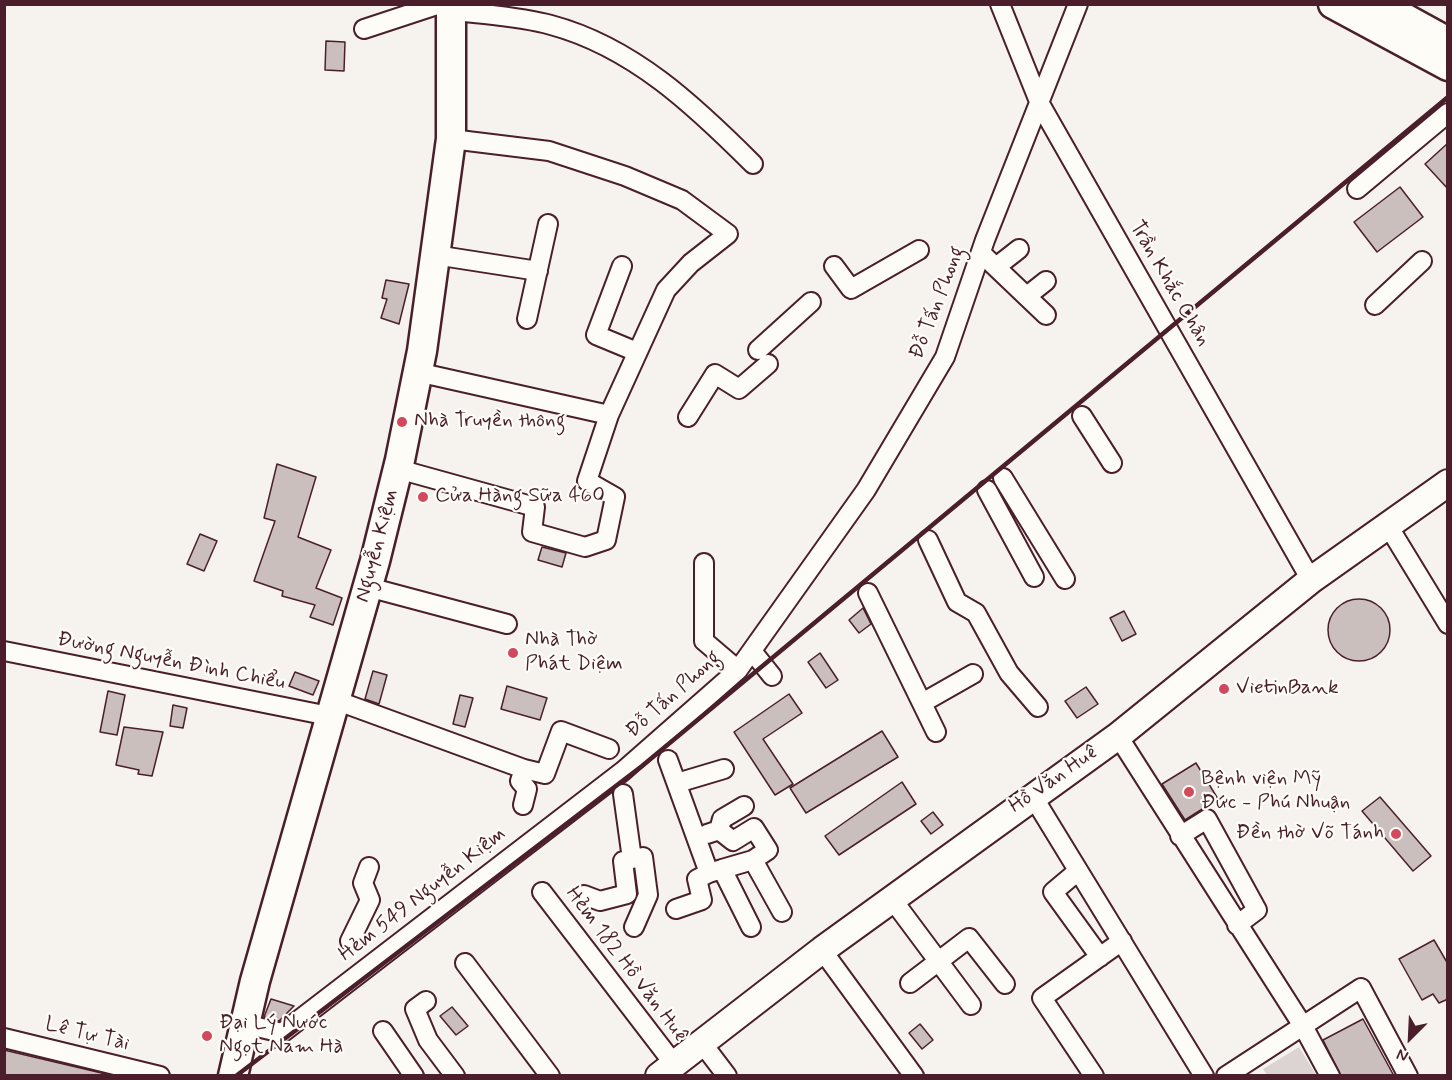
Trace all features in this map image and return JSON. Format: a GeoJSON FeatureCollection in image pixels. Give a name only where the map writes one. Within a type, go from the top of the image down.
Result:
{"type":"FeatureCollection","features":[{"type":"Feature","properties":{"kind":"main road"},"geometry":{"type":"LineString","coordinates":[[1333,4],[1448,66]]}},
{"type":"Feature","properties":{"kind":"main road"},"geometry":{"type":"LineString","coordinates":[[1379,4],[1448,42]]}},
{"type":"Feature","properties":{"kind":"main road","name":"Nguyễn Kiệm"},"geometry":{"type":"LineString","coordinates":[[233,1076],[245,1024],[368,586],[398,469],[417,372],[451,139],[447,6]]}},
{"type":"Feature","properties":{"kind":"main road","name":"Hồ Văn Huê"},"geometry":{"type":"LineString","coordinates":[[666,1070],[892,898],[1032,795],[1118,736],[1311,580],[1448,483]]}},
{"type":"Feature","properties":{"kind":"street","name":"Trần Khắc Chân"},"geometry":{"type":"LineString","coordinates":[[1000,4],[1040,104],[1311,580]]}},
{"type":"Feature","properties":{"kind":"street","name":"Đỗ Tấn Phong"},"geometry":{"type":"LineString","coordinates":[[623,771],[738,670],[866,490],[945,357],[981,254],[1078,4]]}},
{"type":"Feature","properties":{"kind":"street"},"geometry":{"type":"LineString","coordinates":[[364,29],[447,6],[549,24],[590,38],[655,75],[706,117],[753,164]]}},
{"type":"Feature","properties":{"kind":"street"},"geometry":{"type":"LineString","coordinates":[[1357,189],[1448,113]]}},
{"type":"Feature","properties":{"kind":"street"},"geometry":{"type":"LineString","coordinates":[[398,469],[535,507],[532,532],[585,546],[606,540],[615,497],[587,481],[609,415],[666,290],[691,263],[728,234],[682,200],[625,176],[549,151],[451,139]]}},
{"type":"Feature","properties":{"kind":"street"},"geometry":{"type":"LineString","coordinates":[[527,319],[548,224]]}},
{"type":"Feature","properties":{"kind":"street"},"geometry":{"type":"LineString","coordinates":[[996,267],[1019,249]]}},
{"type":"Feature","properties":{"kind":"street"},"geometry":{"type":"LineString","coordinates":[[834,266],[851,289],[919,250]]}},
{"type":"Feature","properties":{"kind":"street"},"geometry":{"type":"LineString","coordinates":[[981,254],[1046,315]]}},
{"type":"Feature","properties":{"kind":"street"},"geometry":{"type":"LineString","coordinates":[[435,255],[538,271]]}},
{"type":"Feature","properties":{"kind":"street"},"geometry":{"type":"LineString","coordinates":[[1375,305],[1422,261]]}},
{"type":"Feature","properties":{"kind":"street"},"geometry":{"type":"LineString","coordinates":[[622,266],[596,335],[637,352]]}},
{"type":"Feature","properties":{"kind":"street"},"geometry":{"type":"LineString","coordinates":[[1027,296],[1046,281]]}},
{"type":"Feature","properties":{"kind":"street"},"geometry":{"type":"LineString","coordinates":[[688,417],[715,374],[739,389],[763,357],[811,302]]}},
{"type":"Feature","properties":{"kind":"street"},"geometry":{"type":"LineString","coordinates":[[417,372],[609,415]]}},
{"type":"Feature","properties":{"kind":"street"},"geometry":{"type":"LineString","coordinates":[[1082,416],[1112,463]]}},
{"type":"Feature","properties":{"kind":"street"},"geometry":{"type":"LineString","coordinates":[[1003,478],[1065,579]]}},
{"type":"Feature","properties":{"kind":"street"},"geometry":{"type":"LineString","coordinates":[[987,490],[1034,577]]}},
{"type":"Feature","properties":{"kind":"street"},"geometry":{"type":"LineString","coordinates":[[1387,524],[1448,624]]}},
{"type":"Feature","properties":{"kind":"street"},"geometry":{"type":"LineString","coordinates":[[928,540],[957,602],[976,613],[1009,673],[1038,707]]}},
{"type":"Feature","properties":{"kind":"street"},"geometry":{"type":"LineString","coordinates":[[704,562],[704,641],[738,670]]}},
{"type":"Feature","properties":{"kind":"street"},"geometry":{"type":"LineString","coordinates":[[368,586],[507,624]]}},
{"type":"Feature","properties":{"kind":"street"},"geometry":{"type":"LineString","coordinates":[[868,593],[936,732]]}},
{"type":"Feature","properties":{"kind":"street","name":"Đường Nguyễn Đình Chiểu"},"geometry":{"type":"LineString","coordinates":[[4,651],[332,708],[524,769]]}},
{"type":"Feature","properties":{"kind":"street","name":"Đỗ Tấn Phong"},"geometry":{"type":"LineString","coordinates":[[752,651],[772,676]]}},
{"type":"Feature","properties":{"kind":"street"},"geometry":{"type":"LineString","coordinates":[[922,703],[973,674]]}},
{"type":"Feature","properties":{"kind":"street"},"geometry":{"type":"LineString","coordinates":[[523,805],[527,789],[520,781],[524,769],[545,774],[561,731],[609,749]]}},
{"type":"Feature","properties":{"kind":"street"},"geometry":{"type":"LineString","coordinates":[[1118,736],[1303,1026],[1330,1076]]}},
{"type":"Feature","properties":{"kind":"street"},"geometry":{"type":"LineString","coordinates":[[669,760],[697,838],[751,927]]}},
{"type":"Feature","properties":{"kind":"street"},"geometry":{"type":"LineString","coordinates":[[677,783],[724,769]]}},
{"type":"Feature","properties":{"kind":"street","name":"Hẻm 549 Nguyễn Kiệm"},"geometry":{"type":"LineString","coordinates":[[245,1024],[282,1033],[623,771]]}},
{"type":"Feature","properties":{"kind":"street"},"geometry":{"type":"LineString","coordinates":[[623,794],[632,860]]}},
{"type":"Feature","properties":{"kind":"street"},"geometry":{"type":"LineString","coordinates":[[1032,795],[1204,1076]]}},
{"type":"Feature","properties":{"kind":"street"},"geometry":{"type":"LineString","coordinates":[[719,830],[722,819],[744,806]]}},
{"type":"Feature","properties":{"kind":"street"},"geometry":{"type":"LineString","coordinates":[[1180,836],[1208,819],[1257,910],[1237,925]]}},
{"type":"Feature","properties":{"kind":"street"},"geometry":{"type":"LineString","coordinates":[[676,909],[702,900],[696,879],[753,860],[768,850],[754,828],[733,841],[719,830]]}},
{"type":"Feature","properties":{"kind":"street"},"geometry":{"type":"LineString","coordinates":[[697,838],[719,830]]}},
{"type":"Feature","properties":{"kind":"street"},"geometry":{"type":"LineString","coordinates":[[584,895],[600,901],[627,894],[623,861],[643,857],[648,895],[634,927]]}},
{"type":"Feature","properties":{"kind":"street"},"geometry":{"type":"LineString","coordinates":[[753,860],[782,912]]}},
{"type":"Feature","properties":{"kind":"street"},"geometry":{"type":"LineString","coordinates":[[350,941],[370,900],[363,883],[369,867]]}},
{"type":"Feature","properties":{"kind":"street"},"geometry":{"type":"LineString","coordinates":[[1078,871],[1053,892],[1100,957]]}},
{"type":"Feature","properties":{"kind":"street","name":"Hẻm 182 Hồ Văn Huê"},"geometry":{"type":"LineString","coordinates":[[542,892],[666,1070]]}},
{"type":"Feature","properties":{"kind":"street"},"geometry":{"type":"LineString","coordinates":[[892,898],[971,1005]]}},
{"type":"Feature","properties":{"kind":"street"},"geometry":{"type":"LineString","coordinates":[[910,983],[969,938],[1005,984]]}},
{"type":"Feature","properties":{"kind":"street"},"geometry":{"type":"LineString","coordinates":[[1094,1076],[1042,998],[1122,941]]}},
{"type":"Feature","properties":{"kind":"street"},"geometry":{"type":"LineString","coordinates":[[822,950],[914,1076]]}},
{"type":"Feature","properties":{"kind":"street"},"geometry":{"type":"LineString","coordinates":[[465,963],[550,1076]]}},
{"type":"Feature","properties":{"kind":"street"},"geometry":{"type":"LineString","coordinates":[[1226,1076],[1250,1069],[1303,1026],[1361,988],[1408,1076]]}},
{"type":"Feature","properties":{"kind":"street"},"geometry":{"type":"LineString","coordinates":[[426,1000],[415,1009],[428,1040],[455,1076]]}},
{"type":"Feature","properties":{"kind":"street"},"geometry":{"type":"LineString","coordinates":[[382,1031],[414,1076]]}},
{"type":"Feature","properties":{"kind":"street","name":"Lê Tự Tài"},"geometry":{"type":"LineString","coordinates":[[4,1038],[160,1076]]}},
{"type":"Feature","properties":{"kind":"street"},"geometry":{"type":"LineString","coordinates":[[702,1043],[727,1076]]}},
{"type":"Feature","properties":{"kind":"shaded area"},"geometry":{"type":"Polygon","coordinates":[[[1299,1047],[1316,1075],[1267,1075],[1263,1069],[1299,1047]]]}},
{"type":"Feature","properties":{"kind":"building"},"geometry":{"type":"Polygon","coordinates":[[[326,41],[345,42],[344,71],[325,70],[326,41]]]}},
{"type":"Feature","properties":{"kind":"building"},"geometry":{"type":"Polygon","coordinates":[[[1448,143],[1448,189],[1425,164],[1448,143]]]}},
{"type":"Feature","properties":{"kind":"building"},"geometry":{"type":"Polygon","coordinates":[[[1400,187],[1423,217],[1377,252],[1354,222],[1400,187]]]}},
{"type":"Feature","properties":{"kind":"building"},"geometry":{"type":"Polygon","coordinates":[[[386,280],[409,284],[399,324],[381,318],[387,299],[382,298],[386,280]]]}},
{"type":"Feature","properties":{"kind":"building"},"geometry":{"type":"Polygon","coordinates":[[[277,464],[316,477],[298,537],[331,550],[316,588],[342,598],[333,625],[310,617],[315,605],[282,596],[283,591],[254,581],[275,521],[264,518],[277,464]]]}},
{"type":"Feature","properties":{"kind":"building"},"geometry":{"type":"Polygon","coordinates":[[[200,534],[217,541],[204,571],[187,564],[200,534]]]}},
{"type":"Feature","properties":{"kind":"building"},"geometry":{"type":"Polygon","coordinates":[[[542,547],[566,553],[562,567],[538,560],[542,547]]]}},
{"type":"Feature","properties":{"kind":"building"},"geometry":{"type":"Polygon","coordinates":[[[1359,599],[1371,601],[1381,608],[1388,618],[1390,630],[1388,642],[1381,652],[1371,659],[1359,661],[1347,659],[1337,652],[1330,642],[1328,630],[1330,618],[1337,608],[1347,601],[1359,599]]]}},
{"type":"Feature","properties":{"kind":"building"},"geometry":{"type":"Polygon","coordinates":[[[863,608],[871,624],[859,633],[849,620],[863,608]]]}},
{"type":"Feature","properties":{"kind":"building"},"geometry":{"type":"Polygon","coordinates":[[[1124,611],[1136,634],[1122,641],[1110,618],[1124,611]]]}},
{"type":"Feature","properties":{"kind":"building"},"geometry":{"type":"Polygon","coordinates":[[[820,653],[838,680],[826,688],[808,662],[820,653]]]}},
{"type":"Feature","properties":{"kind":"building"},"geometry":{"type":"Polygon","coordinates":[[[373,671],[387,675],[379,704],[365,699],[373,671]]]}},
{"type":"Feature","properties":{"kind":"building"},"geometry":{"type":"Polygon","coordinates":[[[295,672],[319,681],[313,695],[289,686],[295,672]]]}},
{"type":"Feature","properties":{"kind":"building"},"geometry":{"type":"Polygon","coordinates":[[[507,686],[547,698],[540,720],[501,709],[507,686]]]}},
{"type":"Feature","properties":{"kind":"building"},"geometry":{"type":"Polygon","coordinates":[[[1086,687],[1098,704],[1077,718],[1065,701],[1086,687]]]}},
{"type":"Feature","properties":{"kind":"building"},"geometry":{"type":"Polygon","coordinates":[[[108,691],[125,695],[117,735],[100,732],[108,691]]]}},
{"type":"Feature","properties":{"kind":"building"},"geometry":{"type":"Polygon","coordinates":[[[789,694],[802,713],[763,739],[793,784],[775,795],[734,732],[789,694]]]}},
{"type":"Feature","properties":{"kind":"building"},"geometry":{"type":"Polygon","coordinates":[[[460,695],[473,698],[465,727],[453,724],[460,695]]]}},
{"type":"Feature","properties":{"kind":"building"},"geometry":{"type":"Polygon","coordinates":[[[173,705],[187,708],[183,728],[170,726],[173,705]]]}},
{"type":"Feature","properties":{"kind":"building"},"geometry":{"type":"Polygon","coordinates":[[[124,727],[163,732],[152,776],[138,774],[139,770],[116,765],[124,727]]]}},
{"type":"Feature","properties":{"kind":"building"},"geometry":{"type":"Polygon","coordinates":[[[882,731],[898,757],[806,813],[790,788],[882,731]]]}},
{"type":"Feature","properties":{"kind":"building","name":"Bệnh viện Mỹ Đức - Phú Nhuận"},"geometry":{"type":"Polygon","coordinates":[[[1196,763],[1218,799],[1185,820],[1162,784],[1196,763]]]}},
{"type":"Feature","properties":{"kind":"building"},"geometry":{"type":"Polygon","coordinates":[[[902,782],[916,804],[839,855],[825,836],[902,782]]]}},
{"type":"Feature","properties":{"kind":"building","name":"Đền thờ Võ Tánh"},"geometry":{"type":"Polygon","coordinates":[[[1380,797],[1431,856],[1413,871],[1362,811],[1380,797]]]}},
{"type":"Feature","properties":{"kind":"building"},"geometry":{"type":"Polygon","coordinates":[[[933,812],[943,825],[931,834],[921,821],[933,812]]]}},
{"type":"Feature","properties":{"kind":"building"},"geometry":{"type":"Polygon","coordinates":[[[1434,940],[1448,964],[1448,999],[1439,1003],[1433,994],[1422,1000],[1399,959],[1434,940]]]}},
{"type":"Feature","properties":{"kind":"building"},"geometry":{"type":"Polygon","coordinates":[[[271,999],[294,1006],[279,1021],[264,1017],[271,999]]]}},
{"type":"Feature","properties":{"kind":"building"},"geometry":{"type":"Polygon","coordinates":[[[452,1007],[468,1026],[456,1035],[440,1016],[452,1007]]]}},
{"type":"Feature","properties":{"kind":"building"},"geometry":{"type":"Polygon","coordinates":[[[1363,1019],[1394,1076],[1341,1076],[1323,1040],[1363,1019]]]}},
{"type":"Feature","properties":{"kind":"building"},"geometry":{"type":"Polygon","coordinates":[[[920,1024],[933,1040],[922,1049],[909,1033],[920,1024]]]}},
{"type":"Feature","properties":{"kind":"building"},"geometry":{"type":"Polygon","coordinates":[[[4,1050],[110,1075],[4,1076],[4,1050]]]}},
{"type":"Feature","properties":{"kind":"railway"},"geometry":{"type":"LineString","coordinates":[[236,1076],[642,766],[1448,97]]}},
{"type":"Feature","properties":{"kind":"place","name":"Nhà Truyền thông"},"geometry":{"type":"Point","coordinates":[402,422]}},
{"type":"Feature","properties":{"kind":"place","name":"Cửa Hàng Sữa 460"},"geometry":{"type":"Point","coordinates":[423,497]}},
{"type":"Feature","properties":{"kind":"place","name":"Nhà Thờ Phát Diệm"},"geometry":{"type":"Point","coordinates":[513,653]}},
{"type":"Feature","properties":{"kind":"place","name":"VietinBank"},"geometry":{"type":"Point","coordinates":[1224,689]}},
{"type":"Feature","properties":{"kind":"place","name":"Bệnh viện Mỹ Đức - Phú Nhuận"},"geometry":{"type":"Point","coordinates":[1189,792]}},
{"type":"Feature","properties":{"kind":"place","name":"Đền thờ Võ Tánh"},"geometry":{"type":"Point","coordinates":[1396,834]}},
{"type":"Feature","properties":{"kind":"place","name":"Đại Lý Nước Ngọt Nam Hà"},"geometry":{"type":"Point","coordinates":[207,1036]}}]}
